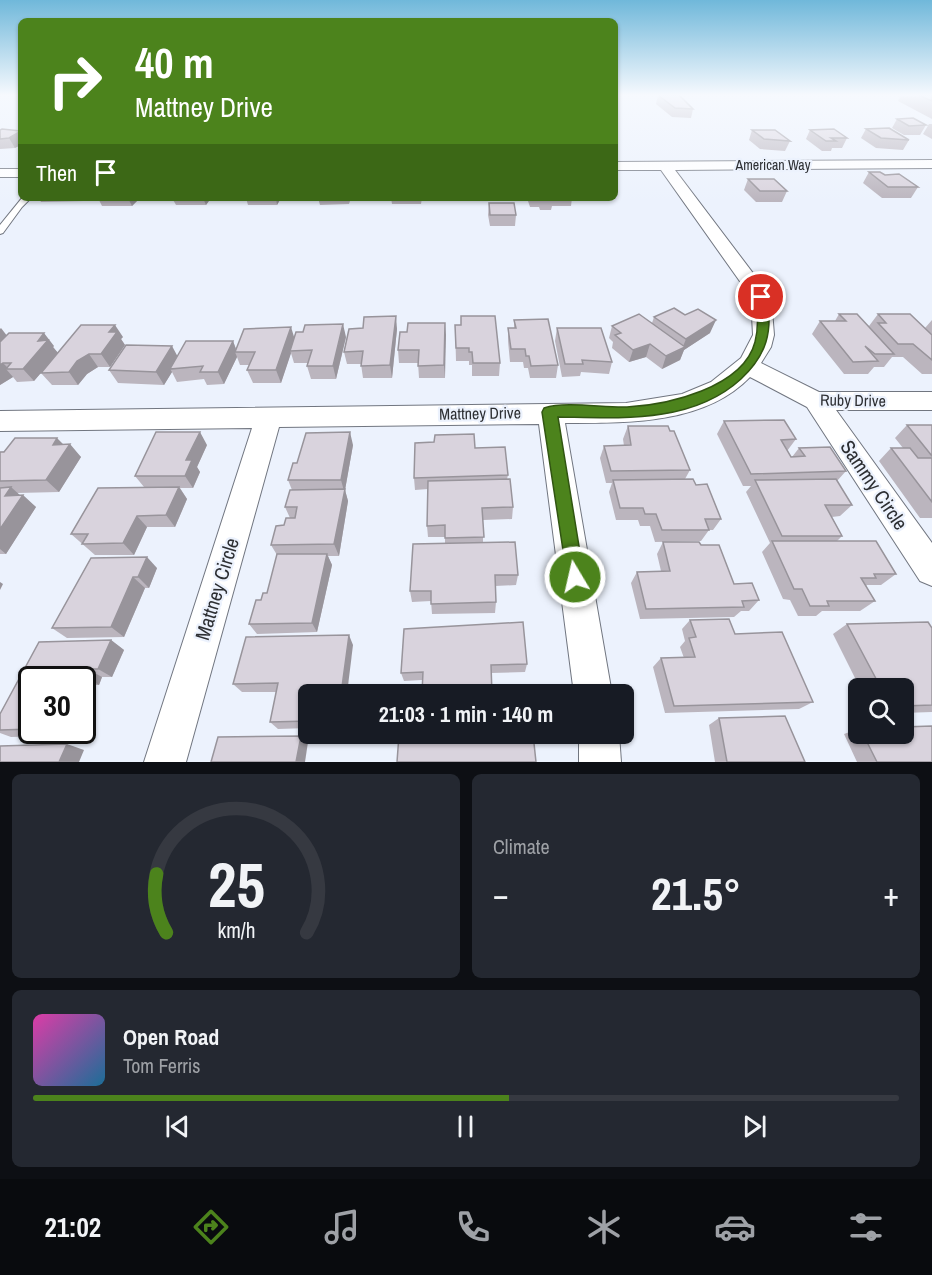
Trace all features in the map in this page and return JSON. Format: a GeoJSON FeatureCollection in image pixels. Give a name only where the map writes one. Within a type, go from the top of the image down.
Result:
{"type":"FeatureCollection","features":[{"type":"Feature","properties":{"kind":"street","name":"American Way"},"geometry":{"type":"LineString","coordinates":[[618,166],[932,164]]}},
{"type":"Feature","properties":{"kind":"street","name":"Mattney Drive"},"geometry":{"type":"LineString","coordinates":[[0,421],[550,412],[626,413],[666,409],[699,399],[726,385],[747,366],[761,345],[765,321],[761,297],[728,247],[665,166]]}},
{"type":"Feature","properties":{"kind":"street"},"geometry":{"type":"LineString","coordinates":[[0,173],[18,172]]}},
{"type":"Feature","properties":{"kind":"street","name":"Ruby Drive"},"geometry":{"type":"LineString","coordinates":[[747,366],[816,400],[932,401]]}},
{"type":"Feature","properties":{"kind":"street","name":"Sammy Circle"},"geometry":{"type":"LineString","coordinates":[[816,400],[932,570]]}},
{"type":"Feature","properties":{"kind":"street"},"geometry":{"type":"LineString","coordinates":[[550,412],[591,684]]}},
{"type":"Feature","properties":{"kind":"street","name":"Mattney Circle"},"geometry":{"type":"LineString","coordinates":[[165,762],[269,416]]}},
{"type":"Feature","properties":{"kind":"street"},"geometry":{"type":"LineString","coordinates":[[599,744],[600,762]]}},
{"type":"Feature","properties":{"kind":"lane"},"geometry":{"type":"LineString","coordinates":[[0,231],[24,201]]}},
{"type":"Feature","properties":{"kind":"building"},"geometry":{"type":"Polygon","coordinates":[[[0,131],[18,131],[9,138],[0,139],[0,131]]]}},
{"type":"Feature","properties":{"kind":"building"},"geometry":{"type":"Polygon","coordinates":[[[753,131],[776,131],[790,141],[764,139],[753,131]]]}},
{"type":"Feature","properties":{"kind":"building"},"geometry":{"type":"Polygon","coordinates":[[[811,131],[836,131],[847,138],[831,138],[836,141],[826,141],[811,131]]]}},
{"type":"Feature","properties":{"kind":"building"},"geometry":{"type":"Polygon","coordinates":[[[869,131],[893,131],[909,140],[881,138],[869,131]]]}},
{"type":"Feature","properties":{"kind":"building"},"geometry":{"type":"Polygon","coordinates":[[[869,172],[880,172],[885,175],[899,174],[918,187],[888,187],[869,172]]]}},
{"type":"Feature","properties":{"kind":"building"},"geometry":{"type":"Polygon","coordinates":[[[748,179],[774,179],[787,191],[760,191],[748,179]]]}},
{"type":"Feature","properties":{"kind":"building"},"geometry":{"type":"Polygon","coordinates":[[[489,203],[514,203],[516,215],[490,215],[489,203]]]}},
{"type":"Feature","properties":{"kind":"building"},"geometry":{"type":"Polygon","coordinates":[[[674,308],[685,315],[698,309],[716,320],[686,339],[654,317],[674,308]]]}},
{"type":"Feature","properties":{"kind":"building"},"geometry":{"type":"Polygon","coordinates":[[[639,314],[685,347],[666,356],[650,344],[633,350],[615,335],[621,333],[612,326],[639,314]]]}},
{"type":"Feature","properties":{"kind":"building"},"geometry":{"type":"Polygon","coordinates":[[[839,314],[857,314],[894,354],[875,354],[865,346],[878,361],[853,362],[820,321],[846,321],[839,314]]]}},
{"type":"Feature","properties":{"kind":"building"},"geometry":{"type":"Polygon","coordinates":[[[878,314],[910,314],[932,335],[932,360],[913,344],[898,344],[878,323],[886,323],[878,314]]]}},
{"type":"Feature","properties":{"kind":"building"},"geometry":{"type":"Polygon","coordinates":[[[396,316],[390,365],[361,366],[363,351],[344,352],[349,329],[363,328],[364,317],[396,316]]]}},
{"type":"Feature","properties":{"kind":"building"},"geometry":{"type":"Polygon","coordinates":[[[461,316],[495,316],[500,363],[473,363],[472,352],[469,352],[469,348],[456,348],[455,325],[461,325],[461,316]]]}},
{"type":"Feature","properties":{"kind":"building"},"geometry":{"type":"Polygon","coordinates":[[[548,319],[558,365],[531,366],[525,349],[511,349],[508,328],[516,328],[514,320],[548,319]]]}},
{"type":"Feature","properties":{"kind":"building"},"geometry":{"type":"Polygon","coordinates":[[[408,323],[445,323],[444,365],[418,366],[419,350],[398,350],[400,332],[407,332],[408,323]]]}},
{"type":"Feature","properties":{"kind":"building"},"geometry":{"type":"Polygon","coordinates":[[[343,324],[333,366],[307,366],[312,350],[290,351],[296,332],[303,332],[305,325],[343,324]]]}},
{"type":"Feature","properties":{"kind":"building"},"geometry":{"type":"Polygon","coordinates":[[[81,325],[115,325],[109,332],[117,332],[101,354],[89,354],[77,361],[69,372],[41,373],[81,325]]]}},
{"type":"Feature","properties":{"kind":"building"},"geometry":{"type":"Polygon","coordinates":[[[291,327],[276,370],[247,370],[255,352],[235,352],[244,329],[291,327]]]}},
{"type":"Feature","properties":{"kind":"building"},"geometry":{"type":"Polygon","coordinates":[[[557,328],[601,328],[612,362],[582,360],[583,364],[565,364],[557,328]]]}},
{"type":"Feature","properties":{"kind":"building"},"geometry":{"type":"Polygon","coordinates":[[[9,333],[44,333],[38,341],[48,340],[23,369],[6,369],[11,363],[0,365],[0,342],[9,333]]]}},
{"type":"Feature","properties":{"kind":"building"},"geometry":{"type":"Polygon","coordinates":[[[186,341],[233,341],[218,372],[200,372],[203,366],[170,369],[186,341]]]}},
{"type":"Feature","properties":{"kind":"building"},"geometry":{"type":"Polygon","coordinates":[[[126,345],[172,346],[156,372],[109,370],[126,345]]]}},
{"type":"Feature","properties":{"kind":"building"},"geometry":{"type":"Polygon","coordinates":[[[784,420],[796,439],[781,440],[791,457],[805,456],[799,448],[830,447],[846,471],[751,474],[724,421],[784,420]]]}},
{"type":"Feature","properties":{"kind":"building"},"geometry":{"type":"Polygon","coordinates":[[[907,425],[932,425],[932,456],[907,425]]]}},
{"type":"Feature","properties":{"kind":"building"},"geometry":{"type":"Polygon","coordinates":[[[628,426],[668,426],[670,431],[674,431],[690,470],[611,471],[604,446],[631,445],[628,426]]]}},
{"type":"Feature","properties":{"kind":"building"},"geometry":{"type":"Polygon","coordinates":[[[156,432],[200,432],[186,460],[192,460],[185,476],[135,476],[156,432]]]}},
{"type":"Feature","properties":{"kind":"building"},"geometry":{"type":"Polygon","coordinates":[[[350,432],[341,480],[288,480],[293,463],[297,463],[306,433],[350,432]]]}},
{"type":"Feature","properties":{"kind":"building"},"geometry":{"type":"Polygon","coordinates":[[[474,434],[475,448],[505,447],[508,475],[414,478],[415,443],[434,442],[435,435],[474,434]]]}},
{"type":"Feature","properties":{"kind":"building"},"geometry":{"type":"Polygon","coordinates":[[[15,438],[57,438],[53,445],[70,444],[46,480],[0,481],[0,452],[4,452],[15,438]]]}},
{"type":"Feature","properties":{"kind":"building"},"geometry":{"type":"Polygon","coordinates":[[[891,448],[910,448],[918,458],[932,458],[932,502],[891,448]]]}},
{"type":"Feature","properties":{"kind":"building"},"geometry":{"type":"Polygon","coordinates":[[[510,479],[513,507],[482,508],[484,537],[445,538],[445,525],[427,526],[428,481],[510,479]]]}},
{"type":"Feature","properties":{"kind":"building"},"geometry":{"type":"Polygon","coordinates":[[[693,479],[696,485],[707,484],[721,519],[705,519],[709,530],[662,530],[656,514],[645,514],[643,508],[620,508],[613,480],[693,479]]]}},
{"type":"Feature","properties":{"kind":"building"},"geometry":{"type":"Polygon","coordinates":[[[836,479],[852,505],[825,505],[842,536],[782,536],[755,480],[836,479]]]}},
{"type":"Feature","properties":{"kind":"building"},"geometry":{"type":"Polygon","coordinates":[[[11,487],[5,496],[23,495],[0,529],[0,488],[11,487]]]}},
{"type":"Feature","properties":{"kind":"building"},"geometry":{"type":"Polygon","coordinates":[[[179,487],[166,515],[137,516],[123,543],[82,544],[88,534],[71,534],[98,488],[179,487]]]}},
{"type":"Feature","properties":{"kind":"building"},"geometry":{"type":"Polygon","coordinates":[[[345,489],[334,544],[271,545],[276,526],[284,525],[286,518],[295,518],[297,507],[285,507],[290,490],[345,489]]]}},
{"type":"Feature","properties":{"kind":"building"},"geometry":{"type":"Polygon","coordinates":[[[772,541],[876,541],[896,574],[874,574],[876,578],[861,578],[875,601],[827,601],[829,606],[810,606],[802,589],[794,589],[772,541]]]}},
{"type":"Feature","properties":{"kind":"building"},"geometry":{"type":"Polygon","coordinates":[[[515,542],[518,575],[495,575],[496,602],[431,604],[431,591],[410,591],[413,544],[515,542]]]}},
{"type":"Feature","properties":{"kind":"building"},"geometry":{"type":"Polygon","coordinates":[[[663,542],[699,542],[701,545],[719,545],[734,584],[752,583],[759,600],[742,601],[744,607],[646,609],[637,572],[670,571],[663,542]]]}},
{"type":"Feature","properties":{"kind":"building"},"geometry":{"type":"Polygon","coordinates":[[[277,554],[327,554],[312,623],[249,624],[256,600],[261,600],[263,593],[267,593],[277,554]]]}},
{"type":"Feature","properties":{"kind":"building"},"geometry":{"type":"Polygon","coordinates":[[[147,557],[138,577],[133,577],[111,627],[52,628],[91,558],[147,557]]]}},
{"type":"Feature","properties":{"kind":"building"},"geometry":{"type":"Polygon","coordinates":[[[729,619],[735,634],[782,632],[813,702],[674,706],[661,658],[695,657],[689,638],[696,637],[690,620],[729,619]]]}},
{"type":"Feature","properties":{"kind":"building"},"geometry":{"type":"Polygon","coordinates":[[[523,622],[527,664],[491,665],[492,684],[422,684],[423,672],[401,673],[404,629],[523,622]]]}},
{"type":"Feature","properties":{"kind":"building"},"geometry":{"type":"Polygon","coordinates":[[[928,622],[932,628],[932,705],[914,706],[914,678],[876,678],[847,624],[928,622]]]}},
{"type":"Feature","properties":{"kind":"building"},"geometry":{"type":"Polygon","coordinates":[[[349,635],[342,684],[298,684],[298,721],[270,722],[278,683],[233,684],[246,637],[349,635]]]}},
{"type":"Feature","properties":{"kind":"building"},"geometry":{"type":"Polygon","coordinates":[[[111,640],[98,669],[96,666],[26,666],[39,642],[111,640]]]}},
{"type":"Feature","properties":{"kind":"building"},"geometry":{"type":"Polygon","coordinates":[[[18,681],[18,729],[0,730],[0,714],[18,681]]]}},
{"type":"Feature","properties":{"kind":"building"},"geometry":{"type":"Polygon","coordinates":[[[785,716],[805,762],[727,762],[719,718],[785,716]]]}},
{"type":"Feature","properties":{"kind":"building"},"geometry":{"type":"Polygon","coordinates":[[[932,726],[932,762],[877,762],[868,744],[914,744],[914,727],[932,726]]]}},
{"type":"Feature","properties":{"kind":"building"},"geometry":{"type":"Polygon","coordinates":[[[298,736],[299,744],[296,762],[211,762],[218,737],[298,736]]]}},
{"type":"Feature","properties":{"kind":"building"},"geometry":{"type":"Polygon","coordinates":[[[67,744],[59,762],[0,762],[0,746],[67,744]]]}},
{"type":"Feature","properties":{"kind":"building"},"geometry":{"type":"Polygon","coordinates":[[[398,744],[534,744],[536,762],[397,762],[398,744]]]}},
{"type":"Feature","properties":{"kind":"route"},"geometry":{"type":"LineString","coordinates":[[575,577],[550,412],[626,413],[666,409],[699,399],[726,385],[747,366],[761,345],[765,321],[761,297]]}}]}
